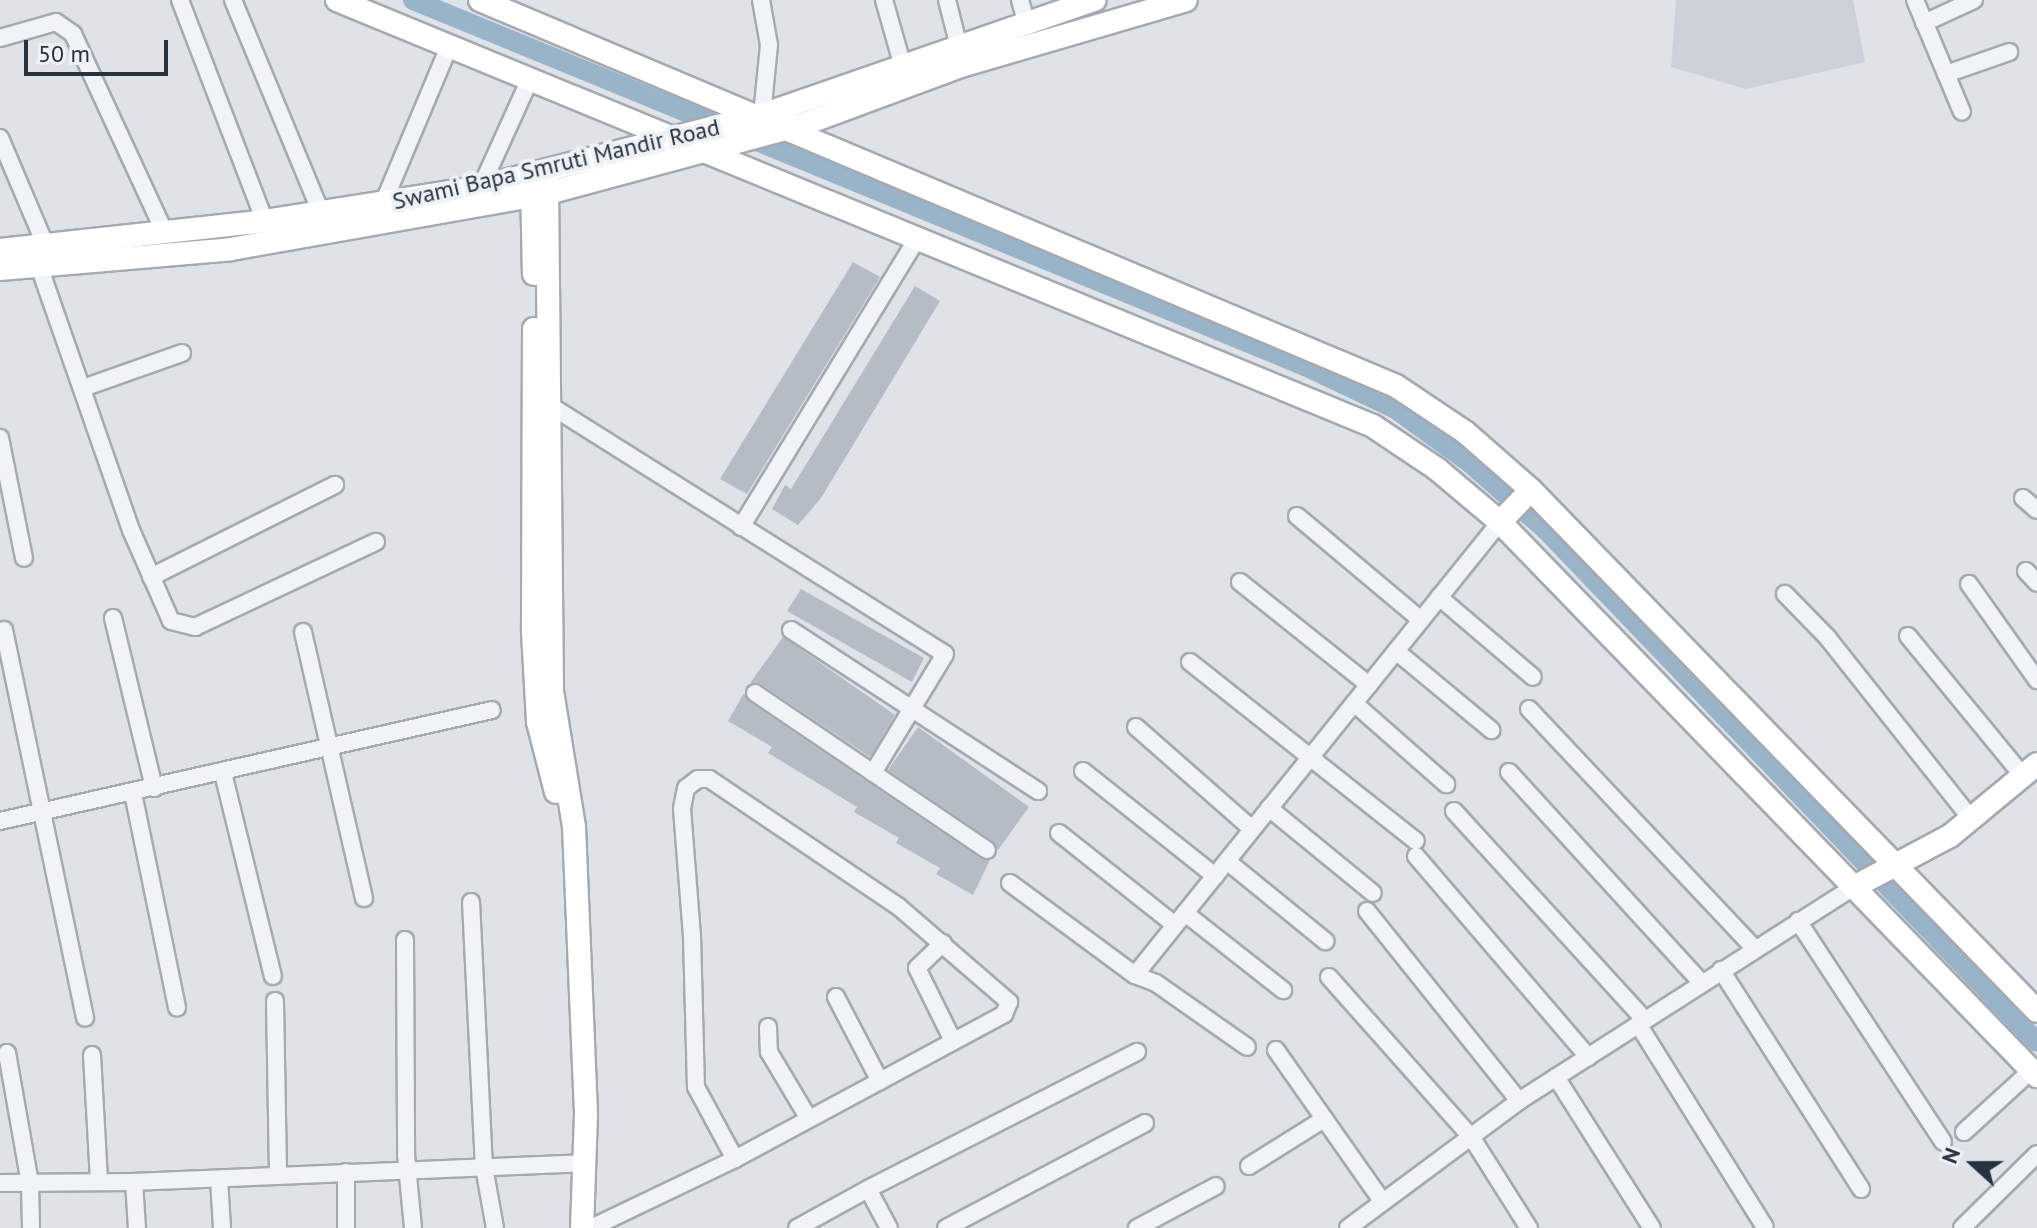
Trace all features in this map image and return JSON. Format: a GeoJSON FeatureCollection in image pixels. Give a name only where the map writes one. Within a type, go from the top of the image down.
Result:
{"type":"FeatureCollection","features":[{"type":"Feature","properties":{"kind":"street"},"geometry":{"type":"LineString","coordinates":[[180,0],[265,221]]}},
{"type":"Feature","properties":{"kind":"street"},"geometry":{"type":"LineString","coordinates":[[233,0],[321,212]]}},
{"type":"Feature","properties":{"kind":"street"},"geometry":{"type":"LineString","coordinates":[[337,0],[1373,426],[1437,469],[1500,522],[2034,1073],[1964,1132]]}},
{"type":"Feature","properties":{"kind":"street"},"geometry":{"type":"LineString","coordinates":[[480,0],[791,127],[1396,386],[1465,432],[1530,490],[2037,1011]]}},
{"type":"Feature","properties":{"kind":"street"},"geometry":{"type":"LineString","coordinates":[[761,0],[769,45],[762,115]]}},
{"type":"Feature","properties":{"kind":"street"},"geometry":{"type":"LineString","coordinates":[[884,0],[902,63]]}},
{"type":"Feature","properties":{"kind":"street"},"geometry":{"type":"LineString","coordinates":[[947,0],[958,43]]}},
{"type":"Feature","properties":{"kind":"street","name":"Swami Bapa Smruti Mandir Road"},"geometry":{"type":"LineString","coordinates":[[0,250],[42,255],[165,233],[382,206],[481,187],[540,184],[673,138],[762,115],[958,43],[1023,10],[1095,0]]}},
{"type":"Feature","properties":{"kind":"street"},"geometry":{"type":"LineString","coordinates":[[0,269],[42,255],[231,249],[700,150],[791,127],[964,65],[1186,0]]}},
{"type":"Feature","properties":{"kind":"street"},"geometry":{"type":"LineString","coordinates":[[1915,0],[1962,112]]}},
{"type":"Feature","properties":{"kind":"street"},"geometry":{"type":"LineString","coordinates":[[1924,23],[1974,0]]}},
{"type":"Feature","properties":{"kind":"street"},"geometry":{"type":"LineString","coordinates":[[0,38],[56,22],[73,34],[165,233]]}},
{"type":"Feature","properties":{"kind":"street"},"geometry":{"type":"LineString","coordinates":[[382,206],[449,47]]}},
{"type":"Feature","properties":{"kind":"street"},"geometry":{"type":"LineString","coordinates":[[1946,74],[2009,52]]}},
{"type":"Feature","properties":{"kind":"street"},"geometry":{"type":"LineString","coordinates":[[481,187],[529,81]]}},
{"type":"Feature","properties":{"kind":"street"},"geometry":{"type":"LineString","coordinates":[[0,138],[42,255],[83,388],[151,577],[171,621],[195,627],[376,542]]}},
{"type":"Feature","properties":{"kind":"street"},"geometry":{"type":"LineString","coordinates":[[540,184],[542,401],[552,691],[560,780],[574,827],[582,1228]]}},
{"type":"Feature","properties":{"kind":"street"},"geometry":{"type":"LineString","coordinates":[[741,527],[916,240]]}},
{"type":"Feature","properties":{"kind":"street"},"geometry":{"type":"LineString","coordinates":[[83,388],[182,353]]}},
{"type":"Feature","properties":{"kind":"street"},"geometry":{"type":"LineString","coordinates":[[542,401],[945,654],[873,773]]}},
{"type":"Feature","properties":{"kind":"street"},"geometry":{"type":"LineString","coordinates":[[0,438],[24,558]]}},
{"type":"Feature","properties":{"kind":"street"},"geometry":{"type":"LineString","coordinates":[[151,577],[335,485]]}},
{"type":"Feature","properties":{"kind":"street"},"geometry":{"type":"LineString","coordinates":[[1135,975],[1500,522],[1530,490]]}},
{"type":"Feature","properties":{"kind":"street"},"geometry":{"type":"LineString","coordinates":[[2023,498],[2037,510]]}},
{"type":"Feature","properties":{"kind":"street"},"geometry":{"type":"LineString","coordinates":[[1297,516],[1421,620]]}},
{"type":"Feature","properties":{"kind":"street"},"geometry":{"type":"LineString","coordinates":[[1240,582],[1369,685]]}},
{"type":"Feature","properties":{"kind":"street"},"geometry":{"type":"LineString","coordinates":[[1969,584],[2037,680]]}},
{"type":"Feature","properties":{"kind":"street"},"geometry":{"type":"LineString","coordinates":[[1785,594],[1827,637],[1971,819]]}},
{"type":"Feature","properties":{"kind":"street"},"geometry":{"type":"LineString","coordinates":[[1439,597],[1533,677]]}},
{"type":"Feature","properties":{"kind":"street"},"geometry":{"type":"LineString","coordinates":[[113,618],[154,788]]}},
{"type":"Feature","properties":{"kind":"street"},"geometry":{"type":"LineString","coordinates":[[4,630],[85,1018]]}},
{"type":"Feature","properties":{"kind":"street"},"geometry":{"type":"LineString","coordinates":[[791,630],[1038,791]]}},
{"type":"Feature","properties":{"kind":"street"},"geometry":{"type":"LineString","coordinates":[[303,632],[364,898]]}},
{"type":"Feature","properties":{"kind":"street"},"geometry":{"type":"LineString","coordinates":[[1348,1228],[1519,1101],[1798,921],[1893,865],[1950,836],[2030,770],[1908,636]]}},
{"type":"Feature","properties":{"kind":"street"},"geometry":{"type":"LineString","coordinates":[[1396,651],[1491,730]]}},
{"type":"Feature","properties":{"kind":"street"},"geometry":{"type":"LineString","coordinates":[[1190,662],[1310,758],[1416,849],[1588,1057]]}},
{"type":"Feature","properties":{"kind":"street"},"geometry":{"type":"LineString","coordinates":[[755,693],[987,850]]}},
{"type":"Feature","properties":{"kind":"street"},"geometry":{"type":"LineString","coordinates":[[1354,703],[1446,784]]}},
{"type":"Feature","properties":{"kind":"street"},"geometry":{"type":"LineString","coordinates":[[1529,709],[1755,949]]}},
{"type":"Feature","properties":{"kind":"street"},"geometry":{"type":"LineString","coordinates":[[0,821],[492,710]]}},
{"type":"Feature","properties":{"kind":"street"},"geometry":{"type":"LineString","coordinates":[[1136,727],[1252,829]]}},
{"type":"Feature","properties":{"kind":"street"},"geometry":{"type":"LineString","coordinates":[[1083,771],[1215,876]]}},
{"type":"Feature","properties":{"kind":"street"},"geometry":{"type":"LineString","coordinates":[[1509,772],[1702,983]]}},
{"type":"Feature","properties":{"kind":"street"},"geometry":{"type":"LineString","coordinates":[[223,773],[273,976]]}},
{"type":"Feature","properties":{"kind":"street"},"geometry":{"type":"LineString","coordinates":[[591,1228],[735,1159],[1004,1014],[1009,1002],[943,943],[709,779],[698,779],[686,788],[682,809],[692,936],[696,1087],[735,1159]]}},
{"type":"Feature","properties":{"kind":"street"},"geometry":{"type":"LineString","coordinates":[[133,793],[177,1008]]}},
{"type":"Feature","properties":{"kind":"street"},"geometry":{"type":"LineString","coordinates":[[1269,808],[1373,893]]}},
{"type":"Feature","properties":{"kind":"street"},"geometry":{"type":"LineString","coordinates":[[1454,811],[1642,1022],[1765,1227]]}},
{"type":"Feature","properties":{"kind":"street"},"geometry":{"type":"LineString","coordinates":[[1059,833],[1283,990]]}},
{"type":"Feature","properties":{"kind":"street"},"geometry":{"type":"LineString","coordinates":[[1227,861],[1325,941]]}},
{"type":"Feature","properties":{"kind":"street"},"geometry":{"type":"LineString","coordinates":[[1010,883],[1135,975],[1156,983],[1247,1047]]}},
{"type":"Feature","properties":{"kind":"street"},"geometry":{"type":"LineString","coordinates":[[471,902],[484,1167],[495,1228]]}},
{"type":"Feature","properties":{"kind":"street"},"geometry":{"type":"LineString","coordinates":[[1367,911],[1519,1101]]}},
{"type":"Feature","properties":{"kind":"street"},"geometry":{"type":"LineString","coordinates":[[1798,921],[1943,1142]]}},
{"type":"Feature","properties":{"kind":"street"},"geometry":{"type":"LineString","coordinates":[[405,940],[407,1170],[413,1228]]}},
{"type":"Feature","properties":{"kind":"street"},"geometry":{"type":"LineString","coordinates":[[943,943],[917,968],[953,1041]]}},
{"type":"Feature","properties":{"kind":"street"},"geometry":{"type":"LineString","coordinates":[[1721,970],[1861,1189]]}},
{"type":"Feature","properties":{"kind":"street"},"geometry":{"type":"LineString","coordinates":[[1329,977],[1472,1138],[1529,1228]]}},
{"type":"Feature","properties":{"kind":"street"},"geometry":{"type":"LineString","coordinates":[[836,997],[880,1081]]}},
{"type":"Feature","properties":{"kind":"street"},"geometry":{"type":"LineString","coordinates":[[275,1001],[278,1176]]}},
{"type":"Feature","properties":{"kind":"street"},"geometry":{"type":"LineString","coordinates":[[768,1027],[769,1052],[809,1119]]}},
{"type":"Feature","properties":{"kind":"street"},"geometry":{"type":"LineString","coordinates":[[1276,1050],[1382,1201]]}},
{"type":"Feature","properties":{"kind":"street"},"geometry":{"type":"LineString","coordinates":[[797,1228],[1137,1052]]}},
{"type":"Feature","properties":{"kind":"street"},"geometry":{"type":"LineString","coordinates":[[7,1053],[30,1183],[31,1228]]}},
{"type":"Feature","properties":{"kind":"street"},"geometry":{"type":"LineString","coordinates":[[92,1055],[99,1180]]}},
{"type":"Feature","properties":{"kind":"street"},"geometry":{"type":"LineString","coordinates":[[1556,1077],[1652,1228]]}},
{"type":"Feature","properties":{"kind":"street"},"geometry":{"type":"LineString","coordinates":[[1249,1166],[1324,1119]]}},
{"type":"Feature","properties":{"kind":"street"},"geometry":{"type":"LineString","coordinates":[[946,1228],[1145,1123]]}},
{"type":"Feature","properties":{"kind":"street"},"geometry":{"type":"LineString","coordinates":[[0,1183],[134,1182],[484,1167],[582,1153]]}},
{"type":"Feature","properties":{"kind":"street"},"geometry":{"type":"LineString","coordinates":[[1962,1228],[2037,1154]]}},
{"type":"Feature","properties":{"kind":"street"},"geometry":{"type":"LineString","coordinates":[[346,1172],[346,1228]]}},
{"type":"Feature","properties":{"kind":"street"},"geometry":{"type":"LineString","coordinates":[[219,1179],[222,1228]]}},
{"type":"Feature","properties":{"kind":"street"},"geometry":{"type":"LineString","coordinates":[[134,1182],[137,1228]]}},
{"type":"Feature","properties":{"kind":"street"},"geometry":{"type":"LineString","coordinates":[[1137,1228],[1216,1186]]}},
{"type":"Feature","properties":{"kind":"street"},"geometry":{"type":"LineString","coordinates":[[868,1189],[889,1228]]}},
{"type":"Feature","properties":{"kind":"shaded area"},"geometry":{"type":"Polygon","coordinates":[[[1676,0],[1853,0],[1865,62],[1746,89],[1671,67],[1676,0]]]}},
{"type":"Feature","properties":{"kind":"building"},"geometry":{"type":"Polygon","coordinates":[[[853,262],[880,277],[747,494],[720,479],[853,262]]]}},
{"type":"Feature","properties":{"kind":"building"},"geometry":{"type":"Polygon","coordinates":[[[915,286],[940,301],[821,498],[798,525],[772,509],[785,485],[791,489],[915,286]]]}},
{"type":"Feature","properties":{"kind":"building"},"geometry":{"type":"Polygon","coordinates":[[[801,589],[924,658],[912,682],[787,611],[801,589]]]}},
{"type":"Feature","properties":{"kind":"building"},"geometry":{"type":"Polygon","coordinates":[[[783,637],[895,715],[870,757],[761,684],[750,683],[783,637]]]}},
{"type":"Feature","properties":{"kind":"building"},"geometry":{"type":"Polygon","coordinates":[[[744,693],[749,702],[981,859],[990,860],[973,895],[936,874],[940,868],[896,843],[899,838],[854,812],[857,807],[768,753],[772,747],[728,721],[744,693]]]}},
{"type":"Feature","properties":{"kind":"building"},"geometry":{"type":"Polygon","coordinates":[[[918,727],[1029,807],[998,850],[993,841],[888,770],[918,727]]]}},
{"type":"Feature","properties":{"kind":"waterway"},"geometry":{"type":"LineString","coordinates":[[413,0],[1305,366],[1394,408],[1470,463],[1546,530],[2037,1042]]}}]}
